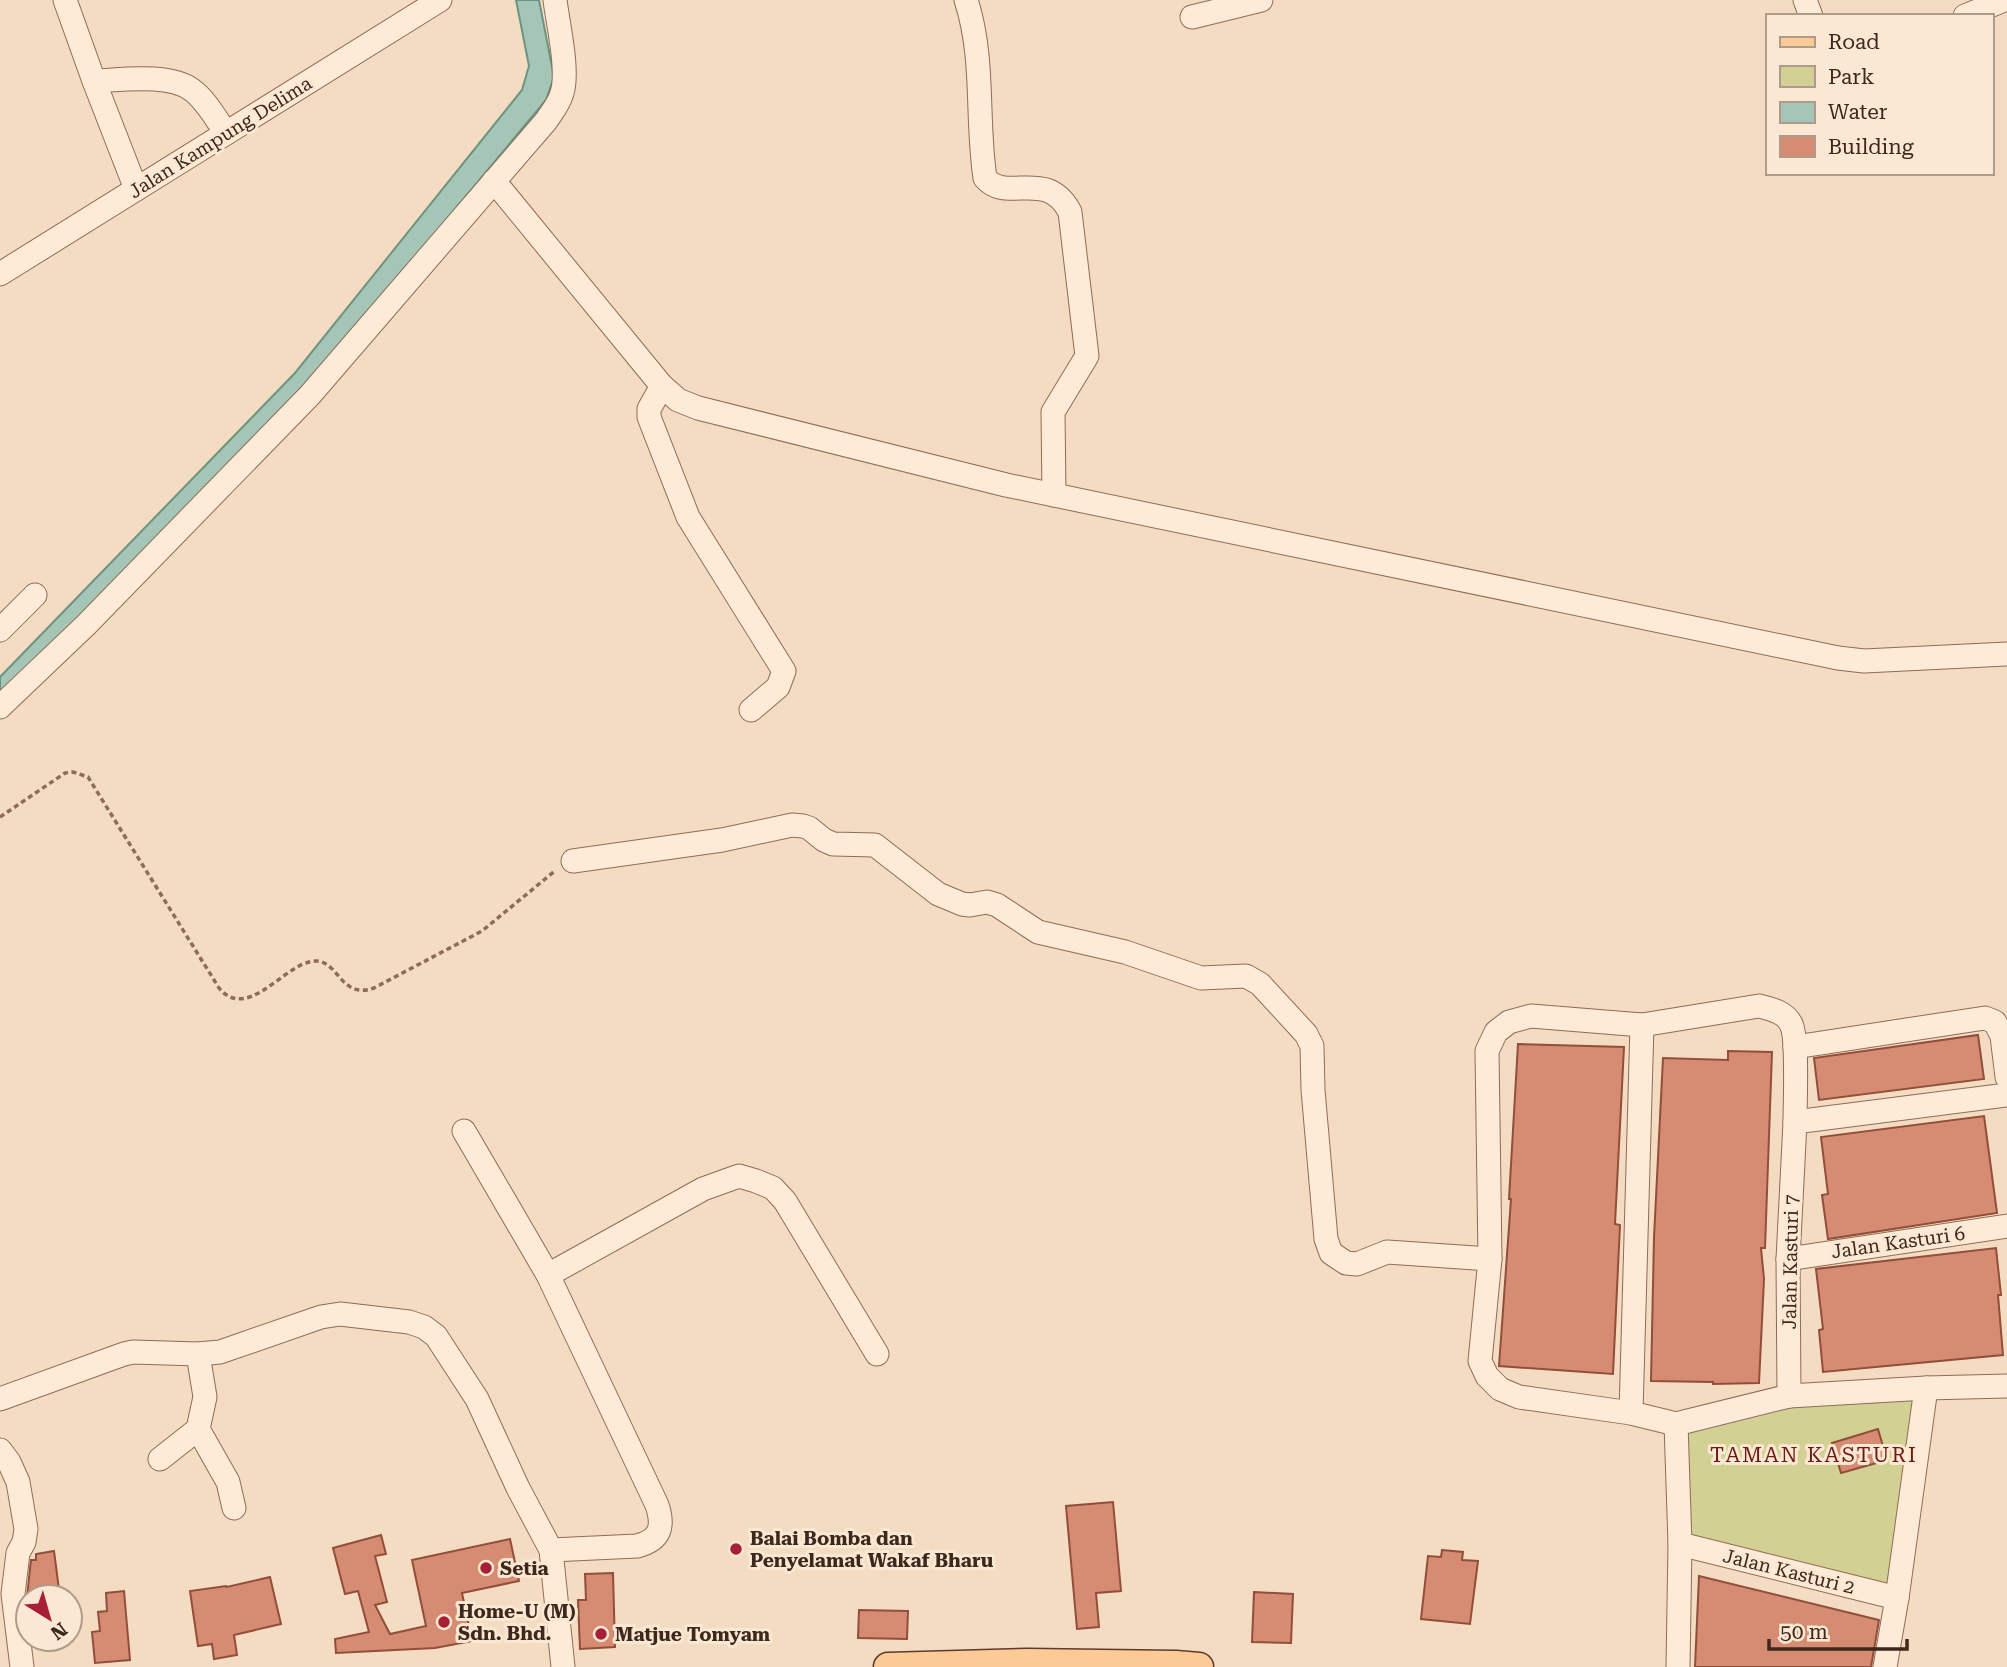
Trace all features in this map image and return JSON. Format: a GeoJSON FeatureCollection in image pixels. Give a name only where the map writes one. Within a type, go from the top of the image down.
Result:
{"type":"FeatureCollection","features":[{"type":"Feature","properties":{"kind":"main road"},"geometry":{"type":"LineString","coordinates":[[888,1667],[1027,1662],[1199,1667]]}},
{"type":"Feature","properties":{"kind":"street"},"geometry":{"type":"LineString","coordinates":[[65,0],[136,189]]}},
{"type":"Feature","properties":{"kind":"street","name":"Jalan Kampung Delima"},"geometry":{"type":"LineString","coordinates":[[3,266],[226,133],[406,9],[440,0]]}},
{"type":"Feature","properties":{"kind":"street"},"geometry":{"type":"LineString","coordinates":[[0,707],[86,625],[310,395],[546,121],[563,92],[564,73],[555,0]]}},
{"type":"Feature","properties":{"kind":"street"},"geometry":{"type":"LineString","coordinates":[[966,0],[979,72],[985,178],[998,187],[1044,188],[1056,194],[1070,212],[1087,356],[1053,412],[1054,495]]}},
{"type":"Feature","properties":{"kind":"street"},"geometry":{"type":"LineString","coordinates":[[1192,17],[1261,0]]}},
{"type":"Feature","properties":{"kind":"street"},"geometry":{"type":"LineString","coordinates":[[1970,14],[2004,0]]}},
{"type":"Feature","properties":{"kind":"street"},"geometry":{"type":"LineString","coordinates":[[94,81],[174,82],[191,89],[202,99],[226,133]]}},
{"type":"Feature","properties":{"kind":"street"},"geometry":{"type":"LineString","coordinates":[[494,181],[662,386],[678,400],[698,408],[1006,485],[1839,658],[1864,661],[2007,654]]}},
{"type":"Feature","properties":{"kind":"street"},"geometry":{"type":"LineString","coordinates":[[662,386],[649,409],[649,417],[688,517],[785,671],[778,687],[751,710]]}},
{"type":"Feature","properties":{"kind":"street"},"geometry":{"type":"LineString","coordinates":[[0,630],[35,595]]}},
{"type":"Feature","properties":{"kind":"street"},"geometry":{"type":"LineString","coordinates":[[573,860],[722,840],[792,825],[803,826],[833,844],[875,845],[938,894],[966,905],[987,902],[997,905],[1035,931],[1125,952],[1201,978],[1251,978],[1260,984],[1306,1034],[1312,1045],[1325,1238],[1334,1256],[1346,1264],[1357,1264],[1387,1252],[1490,1259]]}},
{"type":"Feature","properties":{"kind":"street"},"geometry":{"type":"LineString","coordinates":[[2007,1076],[2002,1036],[1995,1022],[1985,1018],[1795,1047],[1791,1024],[1776,1010],[1759,1006],[1642,1025],[1531,1016],[1509,1021],[1496,1032],[1487,1051],[1490,1259],[1480,1361],[1487,1376],[1500,1389],[1519,1397],[1630,1413],[1676,1424],[1789,1396],[2007,1386]]}},
{"type":"Feature","properties":{"kind":"street"},"geometry":{"type":"LineString","coordinates":[[1630,1413],[1642,1025]]}},
{"type":"Feature","properties":{"kind":"street","name":"Jalan Kasturi 7"},"geometry":{"type":"LineString","coordinates":[[1789,1396],[1788,1258],[1795,1122],[1795,1047]]}},
{"type":"Feature","properties":{"kind":"street"},"geometry":{"type":"LineString","coordinates":[[1795,1122],[2007,1095]]}},
{"type":"Feature","properties":{"kind":"street"},"geometry":{"type":"LineString","coordinates":[[464,1131],[548,1275],[657,1505],[661,1523],[659,1531],[646,1544],[551,1550]]}},
{"type":"Feature","properties":{"kind":"street"},"geometry":{"type":"LineString","coordinates":[[548,1275],[703,1189],[739,1177],[757,1181],[773,1188],[785,1201],[877,1354]]}},
{"type":"Feature","properties":{"kind":"street","name":"Jalan Kasturi 6"},"geometry":{"type":"LineString","coordinates":[[1788,1258],[2007,1226]]}},
{"type":"Feature","properties":{"kind":"street"},"geometry":{"type":"LineString","coordinates":[[0,1399],[127,1353],[220,1352],[330,1315],[409,1322],[425,1327],[436,1336],[477,1399],[518,1488],[551,1550],[563,1667]]}},
{"type":"Feature","properties":{"kind":"street"},"geometry":{"type":"LineString","coordinates":[[160,1459],[198,1429],[205,1396],[198,1354]]}},
{"type":"Feature","properties":{"kind":"street"},"geometry":{"type":"LineString","coordinates":[[1885,1667],[1898,1598],[1926,1388]]}},
{"type":"Feature","properties":{"kind":"street"},"geometry":{"type":"LineString","coordinates":[[1676,1424],[1680,1544],[1678,1667]]}},
{"type":"Feature","properties":{"kind":"street"},"geometry":{"type":"LineString","coordinates":[[198,1429],[228,1482],[234,1508]]}},
{"type":"Feature","properties":{"kind":"street"},"geometry":{"type":"LineString","coordinates":[[0,1450],[18,1482],[26,1529],[24,1542],[18,1553],[13,1594],[22,1667]]}},
{"type":"Feature","properties":{"kind":"street","name":"Jalan Kasturi 2"},"geometry":{"type":"LineString","coordinates":[[1680,1544],[1898,1598]]}},
{"type":"Feature","properties":{"kind":"path"},"geometry":{"type":"LineString","coordinates":[[0,817],[65,773],[74,772],[88,777],[219,988],[231,998],[239,999],[254,995],[301,965],[315,961],[329,965],[354,989],[360,991],[374,988],[482,931],[561,866],[573,860]]}},
{"type":"Feature","properties":{"kind":"green space"},"geometry":{"type":"Polygon","coordinates":[[[1926,1388],[1897,1598],[1680,1544],[1676,1425],[1789,1396],[1926,1388]]]}},
{"type":"Feature","properties":{"kind":"water"},"geometry":{"type":"Polygon","coordinates":[[[516,0],[539,0],[554,77],[546,100],[301,394],[0,697],[0,677],[295,373],[522,90],[529,66],[516,0]]]}},
{"type":"Feature","properties":{"kind":"building"},"geometry":{"type":"Polygon","coordinates":[[[1978,1035],[1984,1079],[1819,1100],[1814,1058],[1978,1035]]]}},
{"type":"Feature","properties":{"kind":"building"},"geometry":{"type":"Polygon","coordinates":[[[1518,1044],[1624,1047],[1615,1224],[1620,1225],[1613,1374],[1499,1366],[1511,1199],[1518,1044]]]}},
{"type":"Feature","properties":{"kind":"building"},"geometry":{"type":"Polygon","coordinates":[[[1728,1051],[1772,1052],[1765,1248],[1761,1248],[1764,1279],[1759,1383],[1651,1381],[1654,1237],[1663,1058],[1728,1060],[1728,1051]]]}},
{"type":"Feature","properties":{"kind":"building"},"geometry":{"type":"Polygon","coordinates":[[[1984,1116],[1997,1213],[1828,1239],[1822,1195],[1828,1194],[1821,1137],[1984,1116]]]}},
{"type":"Feature","properties":{"kind":"building"},"geometry":{"type":"Polygon","coordinates":[[[1996,1248],[2003,1355],[1823,1372],[1819,1330],[1823,1329],[1816,1269],[1996,1248]]]}},
{"type":"Feature","properties":{"kind":"building"},"geometry":{"type":"Polygon","coordinates":[[[1878,1429],[1887,1460],[1841,1473],[1832,1443],[1878,1429]]]}},
{"type":"Feature","properties":{"kind":"building"},"geometry":{"type":"Polygon","coordinates":[[[1113,1502],[1121,1591],[1096,1593],[1099,1627],[1077,1629],[1066,1506],[1113,1502]]]}},
{"type":"Feature","properties":{"kind":"building"},"geometry":{"type":"Polygon","coordinates":[[[381,1535],[386,1554],[375,1556],[387,1602],[375,1605],[390,1634],[426,1626],[412,1560],[510,1539],[519,1581],[462,1593],[472,1641],[435,1648],[336,1653],[335,1639],[369,1632],[358,1591],[345,1594],[333,1548],[381,1535]]]}},
{"type":"Feature","properties":{"kind":"building"},"geometry":{"type":"Polygon","coordinates":[[[1442,1550],[1463,1552],[1462,1560],[1478,1561],[1470,1624],[1421,1619],[1428,1556],[1441,1557],[1442,1550]]]}},
{"type":"Feature","properties":{"kind":"building"},"geometry":{"type":"Polygon","coordinates":[[[54,1551],[58,1583],[29,1583],[31,1560],[36,1560],[36,1554],[54,1551]]]}},
{"type":"Feature","properties":{"kind":"building"},"geometry":{"type":"Polygon","coordinates":[[[613,1573],[615,1647],[580,1649],[578,1600],[586,1600],[585,1574],[613,1573]]]}},
{"type":"Feature","properties":{"kind":"building"},"geometry":{"type":"Polygon","coordinates":[[[1699,1576],[1879,1620],[1871,1667],[1695,1667],[1699,1576]]]}},
{"type":"Feature","properties":{"kind":"building"},"geometry":{"type":"Polygon","coordinates":[[[270,1577],[281,1624],[234,1635],[237,1655],[214,1659],[212,1644],[198,1646],[190,1591],[227,1587],[270,1577]]]}},
{"type":"Feature","properties":{"kind":"building"},"geometry":{"type":"Polygon","coordinates":[[[124,1591],[130,1660],[95,1663],[92,1632],[100,1631],[98,1612],[107,1611],[106,1593],[124,1591]]]}},
{"type":"Feature","properties":{"kind":"building"},"geometry":{"type":"Polygon","coordinates":[[[1254,1592],[1293,1594],[1291,1643],[1252,1642],[1254,1592]]]}},
{"type":"Feature","properties":{"kind":"building"},"geometry":{"type":"Polygon","coordinates":[[[859,1610],[908,1611],[907,1639],[858,1638],[859,1610]]]}},
{"type":"Feature","properties":{"kind":"place","name":"Balai Bomba dan Penyelamat Wakaf Bharu"},"geometry":{"type":"Point","coordinates":[736,1549]}},
{"type":"Feature","properties":{"kind":"place","name":"Setia"},"geometry":{"type":"Point","coordinates":[486,1568]}},
{"type":"Feature","properties":{"kind":"place","name":"Home-U (M) Sdn. Bhd."},"geometry":{"type":"Point","coordinates":[444,1622]}},
{"type":"Feature","properties":{"kind":"place","name":"Matjue Tomyam"},"geometry":{"type":"Point","coordinates":[601,1634]}},
{"type":"Feature","properties":{"kind":"district","name":"TAMAN KASTURI"},"geometry":{"type":"Point","coordinates":[1814,1455]}}]}
